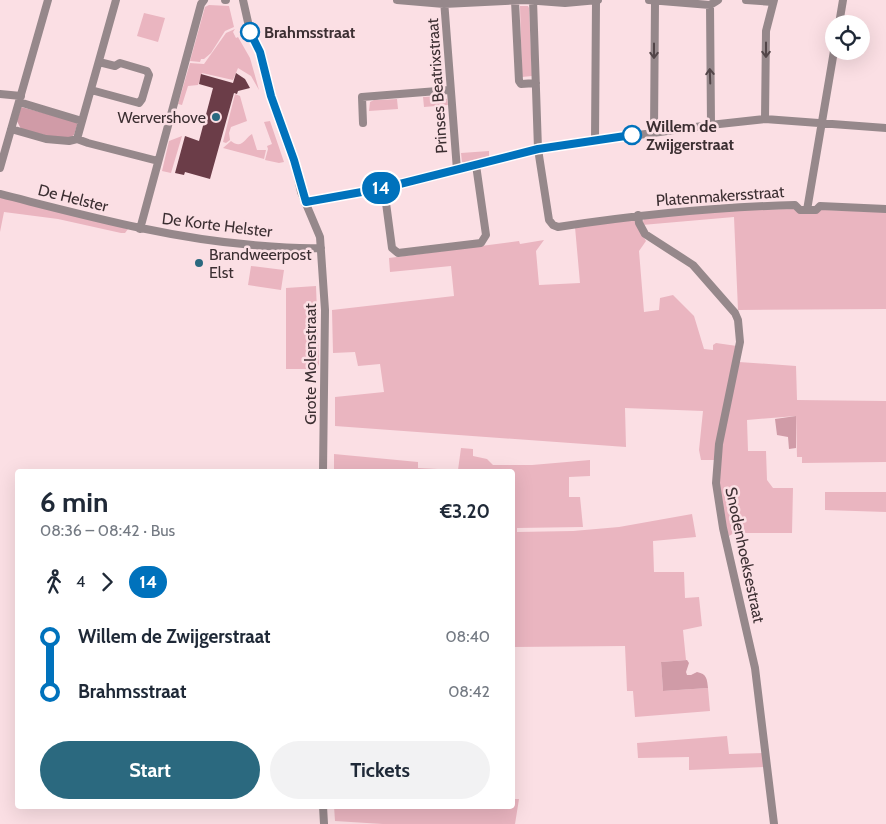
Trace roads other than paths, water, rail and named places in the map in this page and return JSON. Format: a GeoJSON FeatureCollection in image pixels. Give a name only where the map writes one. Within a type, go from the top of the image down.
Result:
{"type":"FeatureCollection","features":[{"type":"Feature","properties":{"kind":"street"},"geometry":{"type":"LineString","coordinates":[[0,168],[48,0]]}},
{"type":"Feature","properties":{"kind":"street"},"geometry":{"type":"LineString","coordinates":[[77,139],[116,0]]}},
{"type":"Feature","properties":{"kind":"street"},"geometry":{"type":"LineString","coordinates":[[140,229],[192,34],[204,0]]}},
{"type":"Feature","properties":{"kind":"street","name":"Grote Molenstraat"},"geometry":{"type":"LineString","coordinates":[[243,0],[250,32],[260,52],[271,96],[294,160],[306,202],[320,237],[325,310],[323,469]]}},
{"type":"Feature","properties":{"kind":"street"},"geometry":{"type":"LineString","coordinates":[[398,0],[444,2],[533,0],[565,3],[597,0],[595,140]]}},
{"type":"Feature","properties":{"kind":"street"},"geometry":{"type":"LineString","coordinates":[[533,0],[538,149]]}},
{"type":"Feature","properties":{"kind":"street"},"geometry":{"type":"LineString","coordinates":[[654,132],[652,1],[710,5],[718,0]]}},
{"type":"Feature","properties":{"kind":"street"},"geometry":{"type":"LineString","coordinates":[[746,0],[774,1],[766,31],[766,119]]}},
{"type":"Feature","properties":{"kind":"street"},"geometry":{"type":"LineString","coordinates":[[840,15],[843,0]]}},
{"type":"Feature","properties":{"kind":"street"},"geometry":{"type":"LineString","coordinates":[[515,1],[519,80],[521,84],[536,83]]}},
{"type":"Feature","properties":{"kind":"street","name":"Prinses Beatrixstraat"},"geometry":{"type":"LineString","coordinates":[[444,2],[457,170]]}},
{"type":"Feature","properties":{"kind":"street"},"geometry":{"type":"LineString","coordinates":[[710,5],[711,124]]}},
{"type":"Feature","properties":{"kind":"street"},"geometry":{"type":"LineString","coordinates":[[807,210],[833,60]]}},
{"type":"Feature","properties":{"kind":"street"},"geometry":{"type":"LineString","coordinates":[[91,90],[139,103],[142,100],[149,75],[147,71],[120,64],[115,66],[99,62]]}},
{"type":"Feature","properties":{"kind":"street"},"geometry":{"type":"LineString","coordinates":[[363,123],[362,97],[450,90]]}},
{"type":"Feature","properties":{"kind":"street"},"geometry":{"type":"LineString","coordinates":[[0,103],[1,94],[82,121]]}},
{"type":"Feature","properties":{"kind":"street"},"geometry":{"type":"LineString","coordinates":[[306,202],[384,188],[538,149],[711,124],[766,119],[886,128]]}},
{"type":"Feature","properties":{"kind":"street"},"geometry":{"type":"LineString","coordinates":[[12,129],[46,139],[69,141],[77,139],[88,144],[158,161]]}},
{"type":"Feature","properties":{"kind":"street","name":"Platenmakersstraat"},"geometry":{"type":"LineString","coordinates":[[538,149],[549,220],[558,227],[638,215],[743,206],[795,205],[800,210],[816,210],[820,206],[886,210]]}},
{"type":"Feature","properties":{"kind":"street"},"geometry":{"type":"LineString","coordinates":[[384,188],[392,248],[398,253],[481,243],[486,234],[476,165]]}},
{"type":"Feature","properties":{"kind":"street","name":"De Helster"},"geometry":{"type":"LineString","coordinates":[[0,194],[140,229]]}},
{"type":"Feature","properties":{"kind":"street","name":"Snodenhoeksestraat"},"geometry":{"type":"LineString","coordinates":[[638,215],[639,223],[645,234],[693,265],[738,320],[740,342],[719,444],[716,482],[723,528],[755,668],[774,824]]}},
{"type":"Feature","properties":{"kind":"street","name":"De Korte Helster"},"geometry":{"type":"LineString","coordinates":[[140,229],[218,242],[304,249],[321,248]]}},
{"type":"Feature","properties":{"kind":"street"},"geometry":{"type":"LineString","coordinates":[[323,809],[324,824]]}},
{"type":"Feature","properties":{"kind":"place","name":"Brahmsstraat"},"geometry":{"type":"Point","coordinates":[250,32]}},
{"type":"Feature","properties":{"kind":"place","name":"Wervershove"},"geometry":{"type":"Point","coordinates":[216,117]}},
{"type":"Feature","properties":{"kind":"place","name":"Willem de Zwijgerstraat"},"geometry":{"type":"Point","coordinates":[632,135]}},
{"type":"Feature","properties":{"kind":"place","name":"Brandweerpost Elst"},"geometry":{"type":"Point","coordinates":[199,263]}}]}
